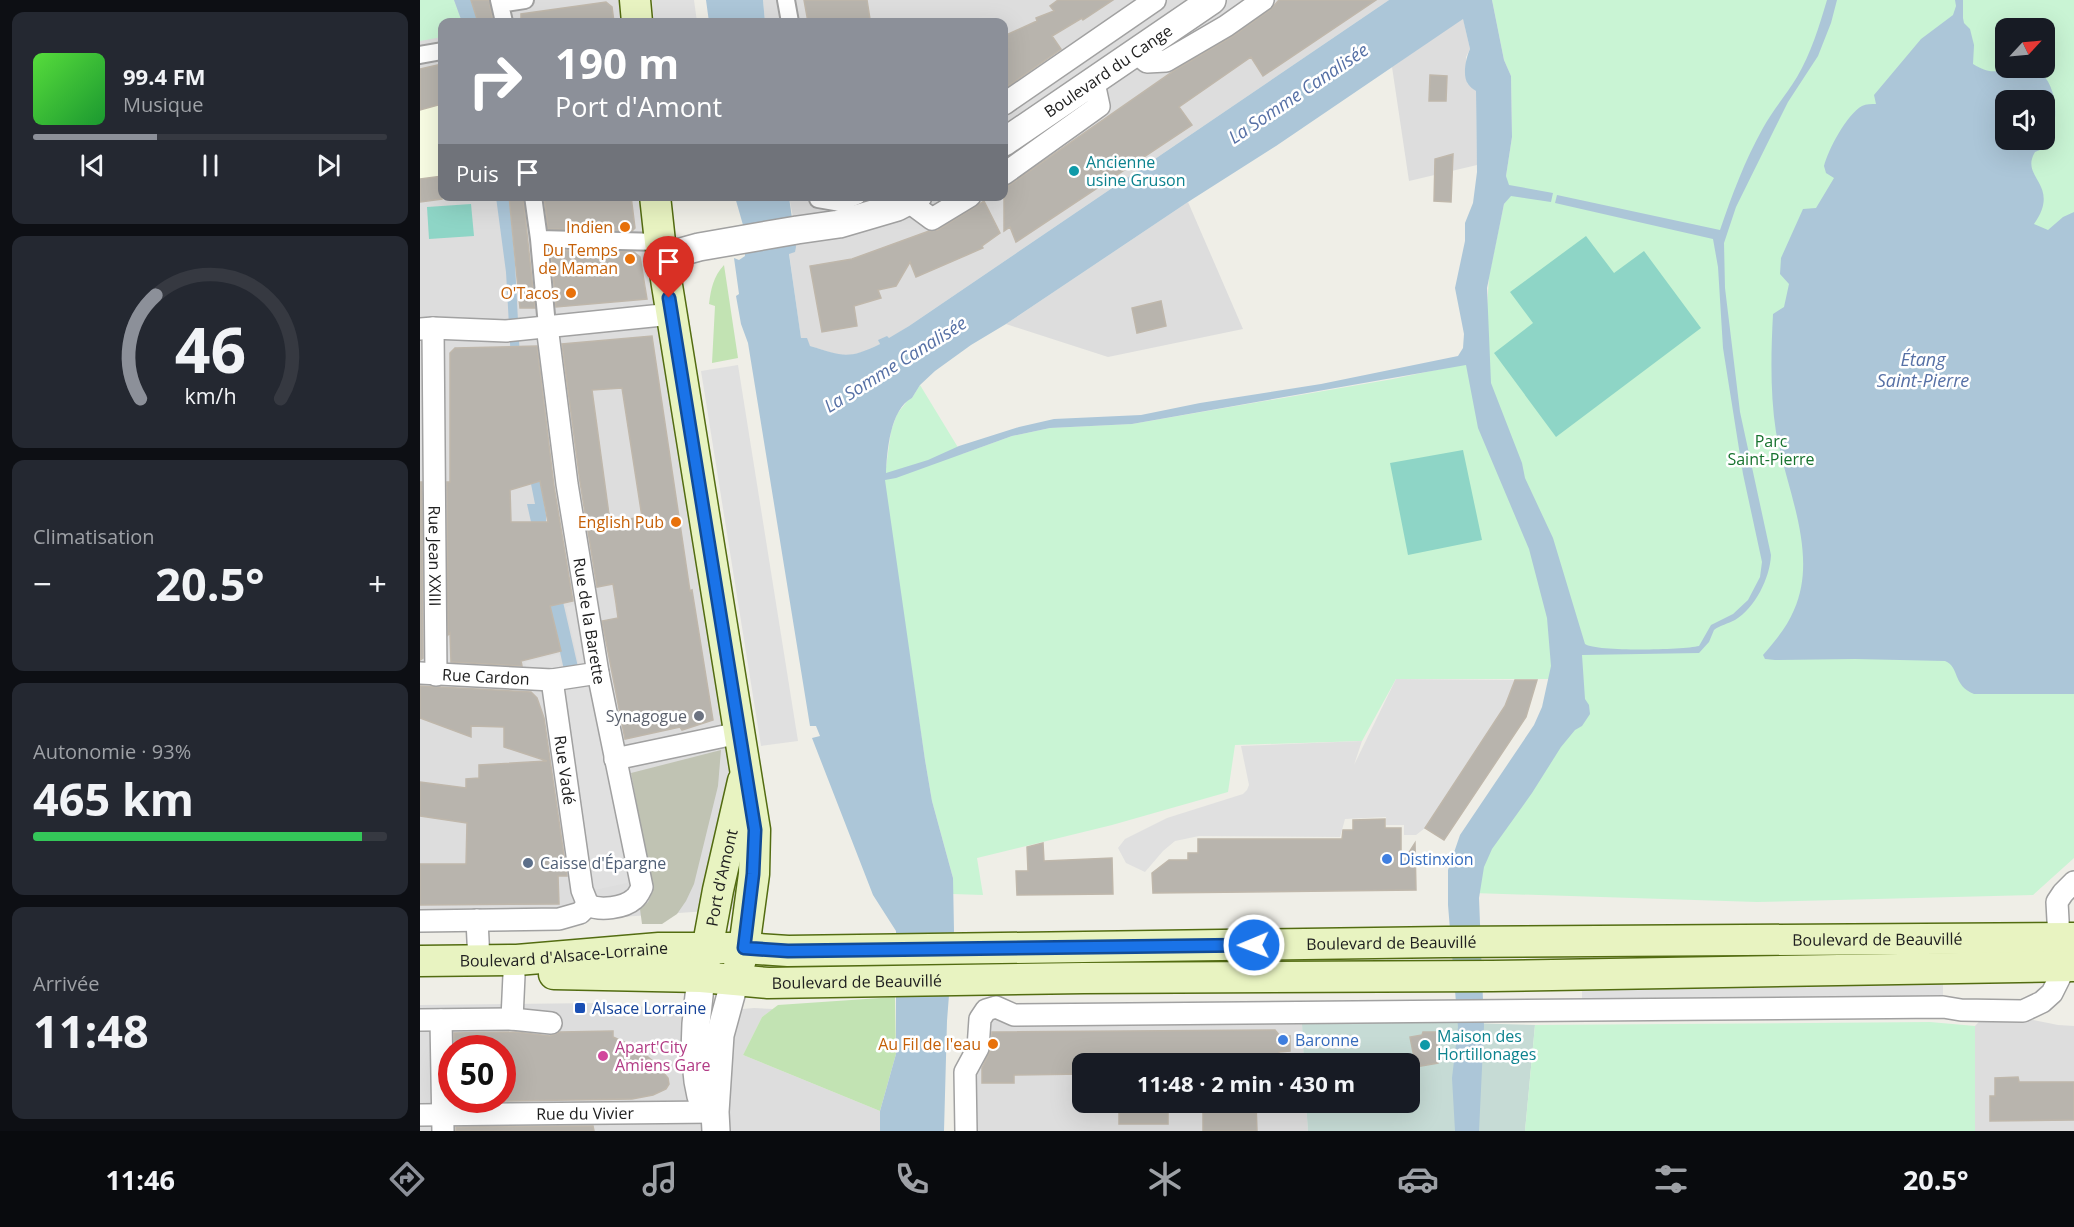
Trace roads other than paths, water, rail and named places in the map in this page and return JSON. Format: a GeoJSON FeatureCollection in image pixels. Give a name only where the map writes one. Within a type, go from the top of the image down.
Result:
{"type":"FeatureCollection","features":[{"type":"Feature","properties":{"kind":"main road"},"geometry":{"type":"LineString","coordinates":[[635,0],[637,18]]}},
{"type":"Feature","properties":{"kind":"main road","name":"Port d'Amont"},"geometry":{"type":"LineString","coordinates":[[656,201],[661,250],[755,836],[744,948],[735,980]]}},
{"type":"Feature","properties":{"kind":"main road","name":"Port d'Amont"},"geometry":{"type":"LineString","coordinates":[[701,977],[745,772]]}},
{"type":"Feature","properties":{"kind":"main road","name":"Boulevard de Beauvillé"},"geometry":{"type":"LineString","coordinates":[[709,947],[788,951],[1445,942],[2065,945]]}},
{"type":"Feature","properties":{"kind":"main road","name":"Boulevard de Beauvillé"},"geometry":{"type":"LineString","coordinates":[[701,977],[768,983],[883,982],[1020,990],[1492,976],[2065,945]]}},
{"type":"Feature","properties":{"kind":"main road","name":"Boulevard d'Alsace-Lorraine"},"geometry":{"type":"LineString","coordinates":[[420,961],[479,961],[582,956],[659,948],[709,947]]}},
{"type":"Feature","properties":{"kind":"main road","name":"Boulevard d'Alsace-Lorraine"},"geometry":{"type":"LineString","coordinates":[[420,977],[573,974],[605,977],[701,977]]}},
{"type":"Feature","properties":{"kind":"street"},"geometry":{"type":"LineString","coordinates":[[503,18],[500,2],[525,0]]}},
{"type":"Feature","properties":{"kind":"street"},"geometry":{"type":"LineString","coordinates":[[786,0],[788,18]]}},
{"type":"Feature","properties":{"kind":"street"},"geometry":{"type":"LineString","coordinates":[[1008,101],[1155,0]]}},
{"type":"Feature","properties":{"kind":"street","name":"Boulevard du Cange"},"geometry":{"type":"LineString","coordinates":[[1008,139],[1212,0]]}},
{"type":"Feature","properties":{"kind":"street"},"geometry":{"type":"LineString","coordinates":[[1135,52],[1147,62],[1166,62],[1226,26],[1263,0]]}},
{"type":"Feature","properties":{"kind":"street"},"geometry":{"type":"LineString","coordinates":[[420,55],[438,52]]}},
{"type":"Feature","properties":{"kind":"street"},"geometry":{"type":"LineString","coordinates":[[1008,171],[1099,106],[1096,92],[1088,84]]}},
{"type":"Feature","properties":{"kind":"street"},"geometry":{"type":"LineString","coordinates":[[533,201],[539,239],[547,326]]}},
{"type":"Feature","properties":{"kind":"street"},"geometry":{"type":"LineString","coordinates":[[830,201],[841,203],[846,201]]}},
{"type":"Feature","properties":{"kind":"street"},"geometry":{"type":"LineString","coordinates":[[539,239],[661,250],[699,248],[840,224],[904,201]]}},
{"type":"Feature","properties":{"kind":"street"},"geometry":{"type":"LineString","coordinates":[[915,201],[932,219],[962,201]]}},
{"type":"Feature","properties":{"kind":"street"},"geometry":{"type":"LineString","coordinates":[[426,329],[514,330],[672,314]]}},
{"type":"Feature","properties":{"kind":"street","name":"Rue de la Barette"},"geometry":{"type":"LineString","coordinates":[[547,326],[567,484],[598,673],[642,886],[636,898],[631,901],[595,909],[588,905]]}},
{"type":"Feature","properties":{"kind":"street","name":"Rue Jean XXIII"},"geometry":{"type":"LineString","coordinates":[[426,329],[428,674]]}},
{"type":"Feature","properties":{"kind":"street"},"geometry":{"type":"LineString","coordinates":[[552,680],[598,673]]}},
{"type":"Feature","properties":{"kind":"street","name":"Rue Cardon"},"geometry":{"type":"LineString","coordinates":[[428,674],[552,680]]}},
{"type":"Feature","properties":{"kind":"street","name":"Rue Vadé"},"geometry":{"type":"LineString","coordinates":[[552,680],[582,890],[588,905]]}},
{"type":"Feature","properties":{"kind":"street"},"geometry":{"type":"LineString","coordinates":[[615,759],[739,733]]}},
{"type":"Feature","properties":{"kind":"street","name":"Boulevard de Beauvillé"},"geometry":{"type":"LineString","coordinates":[[966,1131],[966,1072],[978,1048],[980,1019],[986,1010],[996,1007],[1014,1015],[1020,990],[1932,1007],[2023,1011],[2042,1002],[2052,993],[2061,975],[2065,945],[2057,902],[2062,893],[2074,882]]}},
{"type":"Feature","properties":{"kind":"street"},"geometry":{"type":"LineString","coordinates":[[420,921],[559,919],[580,913],[588,905]]}},
{"type":"Feature","properties":{"kind":"street"},"geometry":{"type":"LineString","coordinates":[[477,920],[479,961]]}},
{"type":"Feature","properties":{"kind":"street"},"geometry":{"type":"LineString","coordinates":[[1020,990],[1034,961],[1075,961],[1094,947]]}},
{"type":"Feature","properties":{"kind":"street"},"geometry":{"type":"LineString","coordinates":[[512,1019],[514,975]]}},
{"type":"Feature","properties":{"kind":"street"},"geometry":{"type":"LineString","coordinates":[[701,977],[696,1024],[698,1081],[701,1096],[716,1122]]}},
{"type":"Feature","properties":{"kind":"street"},"geometry":{"type":"LineString","coordinates":[[716,1122],[720,1035],[735,980]]}},
{"type":"Feature","properties":{"kind":"street"},"geometry":{"type":"LineString","coordinates":[[420,1020],[512,1019],[551,1023]]}},
{"type":"Feature","properties":{"kind":"street"},"geometry":{"type":"LineString","coordinates":[[441,1020],[442,1123]]}},
{"type":"Feature","properties":{"kind":"street","name":"Rue du Vivier"},"geometry":{"type":"LineString","coordinates":[[420,1115],[442,1123],[716,1122]]}},
{"type":"Feature","properties":{"kind":"water"},"geometry":{"type":"Polygon","coordinates":[[[454,0],[471,0],[478,18],[461,18],[454,0]]]}},
{"type":"Feature","properties":{"kind":"water"},"geometry":{"type":"Polygon","coordinates":[[[706,0],[763,0],[765,18],[708,18],[706,0]]]}},
{"type":"Feature","properties":{"kind":"water","name":"La Somme Canalisée"},"geometry":{"type":"Polygon","coordinates":[[[1389,0],[1492,0],[1504,60],[1511,76],[1512,137],[1506,176],[1509,185],[1553,193],[1551,202],[1511,196],[1504,204],[1487,288],[1491,383],[1522,463],[1525,478],[1553,538],[1585,644],[1593,647],[1622,649],[1699,646],[1711,625],[1733,614],[1748,600],[1760,577],[1762,562],[1743,474],[1723,348],[1718,267],[1713,239],[1555,203],[1557,195],[1720,230],[1756,140],[1806,59],[1827,0],[1837,0],[1818,56],[1788,102],[1736,207],[1724,243],[1725,288],[1740,412],[1771,555],[1768,573],[1760,592],[1749,608],[1735,620],[1714,630],[1709,642],[1699,653],[1582,655],[1585,699],[1589,705],[1590,714],[1582,726],[1575,730],[1561,747],[1492,849],[1484,867],[1479,898],[1484,1026],[1479,1131],[1455,1131],[1452,1078],[1458,1027],[1448,905],[1448,870],[1460,835],[1534,725],[1542,707],[1551,666],[1547,618],[1529,549],[1478,428],[1466,365],[1132,424],[1050,428],[1012,436],[885,480],[932,801],[953,878],[954,931],[947,1021],[944,1131],[880,1131],[880,1111],[896,1054],[896,931],[873,895],[812,738],[820,736],[816,726],[810,726],[748,343],[741,324],[736,296],[739,294],[734,258],[739,260],[745,256],[743,225],[736,201],[790,201],[796,247],[795,252],[789,254],[801,338],[807,338],[810,346],[845,355],[860,352],[880,344],[878,340],[887,336],[889,338],[1389,0]],[[1463,19],[1276,146],[971,345],[935,371],[899,411],[891,432],[886,473],[928,460],[959,446],[1019,427],[1054,419],[1141,415],[1200,403],[1321,384],[1458,356],[1463,348],[1464,334],[1455,288],[1465,241],[1465,223],[1473,203],[1477,172],[1476,91],[1466,80],[1466,62],[1470,49],[1463,19]]]}},
{"type":"Feature","properties":{"kind":"water","name":"Étang Saint-Pierre"},"geometry":{"type":"Polygon","coordinates":[[[1955,0],[1963,0],[1964,23],[1970,29],[1974,45],[1973,64],[1995,71],[1995,78],[2045,78],[2050,85],[2052,90],[1995,90],[1995,150],[2040,150],[2035,152],[2032,169],[2044,200],[2034,224],[2048,230],[2063,217],[2074,212],[2074,694],[1974,694],[1962,686],[1953,667],[1945,661],[1775,660],[1765,659],[1763,655],[1784,628],[1794,610],[1801,589],[1803,567],[1798,521],[1776,432],[1773,403],[1771,358],[1773,314],[1784,307],[1789,284],[1780,274],[1781,258],[1803,209],[1816,208],[1834,178],[1826,173],[1824,166],[1844,124],[1862,106],[1876,104],[1874,95],[1921,39],[1953,15],[1955,0]]]}},
{"type":"Feature","properties":{"kind":"water"},"geometry":{"type":"Polygon","coordinates":[[[497,201],[509,201],[520,360],[546,515],[546,528],[578,667],[564,670],[527,504],[535,504],[531,484],[524,485],[511,361],[506,272],[497,201]]]}},
{"type":"Feature","properties":{"kind":"place","name":"Ancienne usine Gruson"},"geometry":{"type":"Point","coordinates":[1074,171]}},
{"type":"Feature","properties":{"kind":"place","name":"Indien"},"geometry":{"type":"Point","coordinates":[625,227]}},
{"type":"Feature","properties":{"kind":"place","name":"Du Temps de Maman"},"geometry":{"type":"Point","coordinates":[630,259]}},
{"type":"Feature","properties":{"kind":"place","name":"O'Tacos"},"geometry":{"type":"Point","coordinates":[571,293]}},
{"type":"Feature","properties":{"kind":"place","name":"English Pub"},"geometry":{"type":"Point","coordinates":[676,522]}},
{"type":"Feature","properties":{"kind":"place","name":"Synagogue"},"geometry":{"type":"Point","coordinates":[699,716]}},
{"type":"Feature","properties":{"kind":"place","name":"Distinxion"},"geometry":{"type":"Point","coordinates":[1387,859]}},
{"type":"Feature","properties":{"kind":"place","name":"Caisse d'Épargne"},"geometry":{"type":"Point","coordinates":[528,863]}},
{"type":"Feature","properties":{"kind":"place","name":"Alsace Lorraine"},"geometry":{"type":"Point","coordinates":[580,1008]}},
{"type":"Feature","properties":{"kind":"place","name":"Baronne"},"geometry":{"type":"Point","coordinates":[1283,1040]}},
{"type":"Feature","properties":{"kind":"place","name":"Au Fil de l'eau"},"geometry":{"type":"Point","coordinates":[993,1044]}},
{"type":"Feature","properties":{"kind":"place","name":"Maison des Hortillonages"},"geometry":{"type":"Point","coordinates":[1425,1045]}},
{"type":"Feature","properties":{"kind":"place","name":"Apart'City Amiens Gare"},"geometry":{"type":"Point","coordinates":[603,1056]}},
{"type":"Feature","properties":{"kind":"park label","name":"Parc Saint-Pierre"},"geometry":{"type":"Point","coordinates":[1771,450]}}]}
